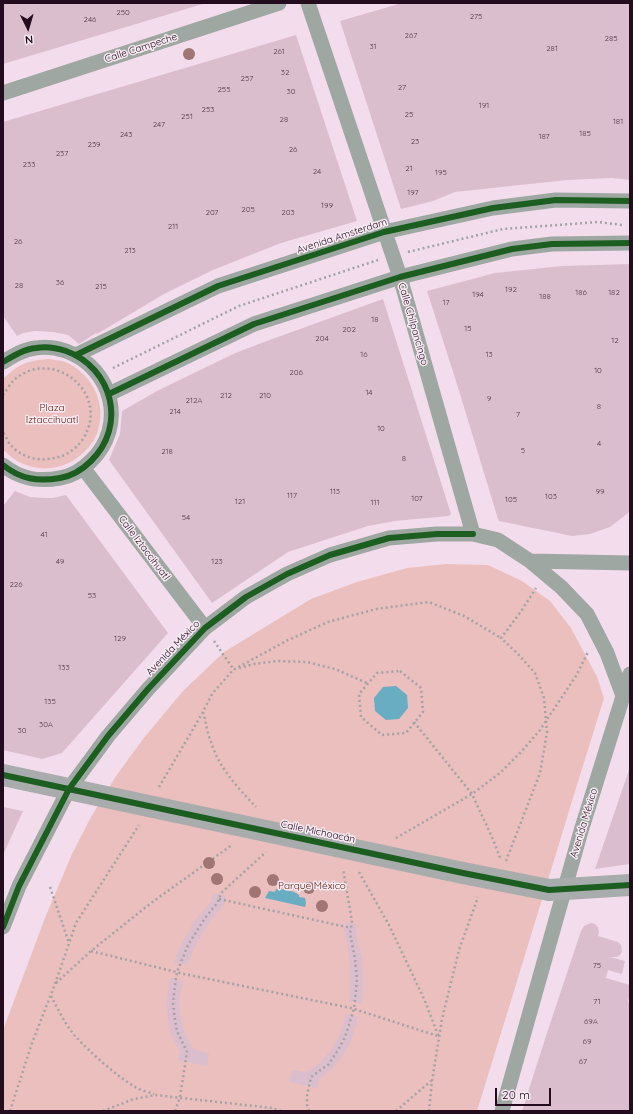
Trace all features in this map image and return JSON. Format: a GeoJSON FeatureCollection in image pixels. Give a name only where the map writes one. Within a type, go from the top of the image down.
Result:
{"type":"FeatureCollection","features":[{"type":"Feature","properties":{"kind":"street","name":"Calle Campeche"},"geometry":{"type":"LineString","coordinates":[[3,93],[279,3]]}},
{"type":"Feature","properties":{"kind":"street","name":"Calle Chilpancingo"},"geometry":{"type":"LineString","coordinates":[[308,3],[400,277],[473,534]]}},
{"type":"Feature","properties":{"kind":"street","name":"Avenida Amsterdam"},"geometry":{"type":"LineString","coordinates":[[76,355],[218,286],[384,232],[493,208],[548,200],[630,201]]}},
{"type":"Feature","properties":{"kind":"street"},"geometry":{"type":"LineString","coordinates":[[109,394],[254,324],[400,277],[512,249],[552,244],[630,243]]}},
{"type":"Feature","properties":{"kind":"street"},"geometry":{"type":"LineString","coordinates":[[3,362],[16,354],[36,348],[57,348],[76,355],[89,363],[99,375],[109,394],[112,415],[108,435],[98,454],[84,468],[66,477],[48,481],[28,479],[6,472]]}},
{"type":"Feature","properties":{"kind":"street","name":"Calle Iztaccihuatl"},"geometry":{"type":"LineString","coordinates":[[84,468],[204,628]]}},
{"type":"Feature","properties":{"kind":"street","name":"Avenida México"},"geometry":{"type":"LineString","coordinates":[[3,927],[19,886],[69,789],[108,736],[148,689],[204,628],[246,598],[287,574],[330,555],[389,538],[437,534],[473,534],[498,540],[530,561],[561,587],[587,614],[607,653],[623,696],[581,830],[502,1111]]}},
{"type":"Feature","properties":{"kind":"street"},"geometry":{"type":"LineString","coordinates":[[530,561],[630,563]]}},
{"type":"Feature","properties":{"kind":"street"},"geometry":{"type":"LineString","coordinates":[[623,696],[630,674]]}},
{"type":"Feature","properties":{"kind":"street","name":"Calle Michoacán"},"geometry":{"type":"LineString","coordinates":[[3,775],[471,875],[549,890],[630,885]]}},
{"type":"Feature","properties":{"kind":"path"},"geometry":{"type":"LineString","coordinates":[[3,395],[13,381],[25,373],[39,369],[53,369],[66,374],[82,387],[89,401],[91,416],[87,431],[79,444],[67,454],[56,458],[44,460],[21,454],[9,443],[3,432]]}},
{"type":"Feature","properties":{"kind":"path"},"geometry":{"type":"LineString","coordinates":[[6,446],[9,443]]}},
{"type":"Feature","properties":{"kind":"path"},"geometry":{"type":"LineString","coordinates":[[500,638],[522,610],[539,582]]}},
{"type":"Feature","properties":{"kind":"path"},"geometry":{"type":"LineString","coordinates":[[158,790],[212,694],[233,670],[286,641],[328,622],[376,609],[429,602],[464,616],[500,638],[518,654],[535,673],[544,698],[548,732],[540,773],[506,861]]}},
{"type":"Feature","properties":{"kind":"path"},"geometry":{"type":"LineString","coordinates":[[204,628],[233,670]]}},
{"type":"Feature","properties":{"kind":"path"},"geometry":{"type":"LineString","coordinates":[[394,839],[472,794],[500,773],[540,730],[576,676],[589,650]]}},
{"type":"Feature","properties":{"kind":"path"},"geometry":{"type":"LineString","coordinates":[[233,670],[254,664],[277,661],[307,662],[335,669],[368,684]]}},
{"type":"Feature","properties":{"kind":"path"},"geometry":{"type":"LineString","coordinates":[[400,671],[421,688],[423,712],[414,722],[406,733],[382,735],[361,718],[359,694],[377,673],[400,671]]}},
{"type":"Feature","properties":{"kind":"path"},"geometry":{"type":"LineString","coordinates":[[203,712],[211,742],[220,763],[242,793],[258,809]]}},
{"type":"Feature","properties":{"kind":"path"},"geometry":{"type":"LineString","coordinates":[[414,722],[472,794],[492,837],[501,862]]}},
{"type":"Feature","properties":{"kind":"path"},"geometry":{"type":"LineString","coordinates":[[10,1111],[32,1043],[51,996],[76,923],[139,825]]}},
{"type":"Feature","properties":{"kind":"path"},"geometry":{"type":"LineString","coordinates":[[55,984],[91,951],[151,903],[232,845]]}},
{"type":"Feature","properties":{"kind":"path"},"geometry":{"type":"LineString","coordinates":[[175,1111],[180,1097],[187,1052],[177,1031],[175,1020],[173,1003],[177,972],[188,945],[218,902],[221,893],[266,852]]}},
{"type":"Feature","properties":{"kind":"path"},"geometry":{"type":"LineString","coordinates":[[309,1111],[307,1105],[311,1078],[329,1064],[338,1050],[346,1037],[354,1009],[357,979],[350,933],[352,922],[343,869]]}},
{"type":"Feature","properties":{"kind":"path"},"geometry":{"type":"LineString","coordinates":[[359,872],[392,931],[425,1001],[438,1036]]}},
{"type":"Feature","properties":{"kind":"path"},"geometry":{"type":"LineString","coordinates":[[50,887],[69,944]]}},
{"type":"Feature","properties":{"kind":"path"},"geometry":{"type":"LineString","coordinates":[[430,1111],[438,1036],[459,950],[478,898]]}},
{"type":"Feature","properties":{"kind":"path"},"geometry":{"type":"LineString","coordinates":[[219,899],[351,928]]}},
{"type":"Feature","properties":{"kind":"path"},"geometry":{"type":"LineString","coordinates":[[91,951],[177,972],[354,1009],[438,1036]]}},
{"type":"Feature","properties":{"kind":"path"},"geometry":{"type":"LineString","coordinates":[[51,996],[61,1015],[75,1035],[96,1056],[119,1076],[137,1088],[155,1095]]}},
{"type":"Feature","properties":{"kind":"path"},"geometry":{"type":"LineString","coordinates":[[396,1111],[432,1081]]}},
{"type":"Feature","properties":{"kind":"path"},"geometry":{"type":"LineString","coordinates":[[103,1111],[134,1099],[155,1095],[272,1108],[282,1111]]}},
{"type":"Feature","properties":{"kind":"green space","name":"Plaza Iztaccihuatl"},"geometry":{"type":"Polygon","coordinates":[[[48,359],[63,361],[74,367],[89,380],[98,398],[101,417],[96,437],[80,456],[61,466],[39,468],[28,466],[17,461],[3,450],[3,379],[23,364],[48,359]]]}},
{"type":"Feature","properties":{"kind":"green space","name":"Parque México"},"geometry":{"type":"Polygon","coordinates":[[[446,564],[488,565],[522,581],[550,601],[571,628],[597,677],[604,698],[477,1111],[3,1111],[3,1030],[45,918],[72,854],[91,817],[116,776],[143,739],[183,691],[224,652],[311,599],[357,582],[407,568],[446,564]]]}},
{"type":"Feature","properties":{"kind":"water"},"geometry":{"type":"Polygon","coordinates":[[[396,686],[407,695],[408,708],[399,719],[386,720],[375,711],[374,698],[383,687],[396,686]]]}},
{"type":"Feature","properties":{"kind":"water"},"geometry":{"type":"Polygon","coordinates":[[[276,889],[291,891],[299,895],[299,897],[305,898],[305,907],[265,898],[269,891],[275,892],[276,889]]]}},
{"type":"Feature","properties":{"kind":"building"},"geometry":{"type":"Polygon","coordinates":[[[3,3],[206,3],[3,64],[3,3]]]}},
{"type":"Feature","properties":{"kind":"building"},"geometry":{"type":"Polygon","coordinates":[[[402,3],[630,3],[630,180],[612,178],[567,180],[455,192],[433,201],[401,209],[340,21],[402,3]]]}},
{"type":"Feature","properties":{"kind":"building"},"geometry":{"type":"Polygon","coordinates":[[[296,35],[357,221],[281,243],[213,270],[164,294],[79,344],[68,335],[53,332],[35,331],[23,333],[17,336],[3,316],[3,122],[296,35]]]}},
{"type":"Feature","properties":{"kind":"building"},"geometry":{"type":"Polygon","coordinates":[[[630,264],[630,511],[610,527],[590,534],[572,536],[499,521],[427,291],[495,273],[562,266],[630,264]]]}},
{"type":"Feature","properties":{"kind":"building"},"geometry":{"type":"Polygon","coordinates":[[[383,299],[451,514],[449,516],[395,521],[368,526],[288,552],[212,603],[109,460],[120,434],[122,411],[157,391],[233,354],[383,299]]]}},
{"type":"Feature","properties":{"kind":"building"},"geometry":{"type":"Polygon","coordinates":[[[15,491],[30,497],[53,498],[66,495],[168,633],[62,753],[42,759],[3,750],[3,506],[15,491]]]}},
{"type":"Feature","properties":{"kind":"building"},"geometry":{"type":"Polygon","coordinates":[[[630,767],[630,864],[595,869],[630,767]]]}},
{"type":"Feature","properties":{"kind":"building"},"geometry":{"type":"Polygon","coordinates":[[[3,807],[23,811],[3,855],[3,807]]]}},
{"type":"Feature","properties":{"kind":"building"},"geometry":{"type":"Polygon","coordinates":[[[213,893],[226,896],[224,904],[204,930],[187,965],[174,962],[183,941],[195,920],[211,902],[213,893]]]}},
{"type":"Feature","properties":{"kind":"building"},"geometry":{"type":"Polygon","coordinates":[[[345,922],[358,925],[356,934],[362,958],[362,1004],[349,1001],[350,976],[348,949],[344,930],[345,922]]]}},
{"type":"Feature","properties":{"kind":"building"},"geometry":{"type":"Polygon","coordinates":[[[591,923],[598,927],[598,936],[618,942],[621,945],[622,952],[620,955],[617,957],[610,957],[625,961],[622,974],[608,970],[606,978],[630,985],[628,1002],[630,1003],[630,1111],[522,1111],[581,931],[584,926],[591,923]]]}},
{"type":"Feature","properties":{"kind":"building"},"geometry":{"type":"Polygon","coordinates":[[[170,978],[183,981],[179,1001],[185,1035],[195,1050],[209,1053],[207,1066],[178,1060],[180,1051],[171,1035],[166,1003],[170,978]]]}},
{"type":"Feature","properties":{"kind":"building"},"geometry":{"type":"Polygon","coordinates":[[[346,1014],[358,1017],[351,1041],[333,1068],[319,1079],[317,1088],[289,1082],[292,1070],[305,1072],[321,1062],[331,1050],[340,1034],[346,1014]]]}},
{"type":"Feature","properties":{"kind":"cycle path"},"geometry":{"type":"LineString","coordinates":[[76,355],[218,286],[384,232],[493,208],[556,200],[630,201]]}},
{"type":"Feature","properties":{"kind":"cycle path"},"geometry":{"type":"LineString","coordinates":[[109,394],[254,324],[400,277],[512,249],[552,244],[630,243]]}},
{"type":"Feature","properties":{"kind":"cycle path"},"geometry":{"type":"LineString","coordinates":[[3,362],[19,353],[40,347],[55,348],[66,351],[82,359],[95,370],[104,384],[110,399],[111,415],[109,431],[102,447],[88,464],[73,474],[60,478],[44,480],[16,474],[3,465]]}},
{"type":"Feature","properties":{"kind":"cycle path"},"geometry":{"type":"LineString","coordinates":[[3,927],[19,886],[69,789],[108,736],[148,689],[205,628],[246,597],[287,574],[330,555],[389,538],[437,534],[473,534]]}},
{"type":"Feature","properties":{"kind":"cycle path"},"geometry":{"type":"LineString","coordinates":[[3,775],[549,890],[630,885]]}}]}
